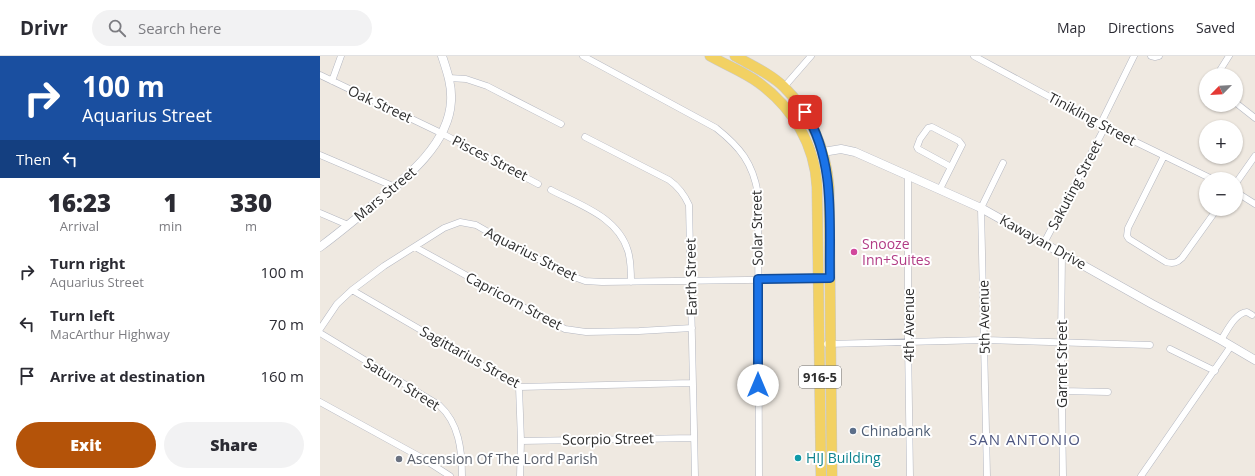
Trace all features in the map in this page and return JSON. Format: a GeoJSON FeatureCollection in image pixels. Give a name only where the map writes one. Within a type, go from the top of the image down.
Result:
{"type":"FeatureCollection","features":[{"type":"Feature","properties":{"kind":"main road","name":"916-5"},"geometry":{"type":"LineString","coordinates":[[710,56],[758,83],[778,99],[796,121],[803,133],[812,155],[816,174],[821,476]]}},
{"type":"Feature","properties":{"kind":"main road","name":"916-5"},"geometry":{"type":"LineString","coordinates":[[740,58],[774,78],[800,105],[809,119],[823,152],[827,169],[829,187],[832,476]]}},
{"type":"Feature","properties":{"kind":"street"},"geometry":{"type":"LineString","coordinates":[[332,81],[341,56]]}},
{"type":"Feature","properties":{"kind":"street","name":"Mars Street"},"geometry":{"type":"LineString","coordinates":[[320,247],[395,187],[420,165],[428,155],[448,118],[451,101],[449,78],[442,56]]}},
{"type":"Feature","properties":{"kind":"street","name":"Solar Street"},"geometry":{"type":"LineString","coordinates":[[583,56],[704,120],[725,135],[742,152],[753,172],[758,194],[759,476]]}},
{"type":"Feature","properties":{"kind":"street"},"geometry":{"type":"LineString","coordinates":[[784,87],[811,56]]}},
{"type":"Feature","properties":{"kind":"street","name":"Sakuting Street"},"geometry":{"type":"LineString","coordinates":[[1044,243],[1103,126],[1134,56]]}},
{"type":"Feature","properties":{"kind":"street"},"geometry":{"type":"LineString","coordinates":[[1151,56],[1159,56]]}},
{"type":"Feature","properties":{"kind":"street"},"geometry":{"type":"LineString","coordinates":[[1222,68],[1229,56]]}},
{"type":"Feature","properties":{"kind":"street","name":"Tinikling Street"},"geometry":{"type":"LineString","coordinates":[[978,57],[1103,126],[1199,173]]}},
{"type":"Feature","properties":{"kind":"street","name":"Oak Street"},"geometry":{"type":"LineString","coordinates":[[320,74],[441,133]]}},
{"type":"Feature","properties":{"kind":"street"},"geometry":{"type":"LineString","coordinates":[[449,78],[466,79],[482,84],[561,124]]}},
{"type":"Feature","properties":{"kind":"street"},"geometry":{"type":"LineString","coordinates":[[1243,109],[1255,118]]}},
{"type":"Feature","properties":{"kind":"street"},"geometry":{"type":"LineString","coordinates":[[940,189],[962,148],[962,143],[932,127],[928,128],[920,138],[917,147],[918,149],[951,167]]}},
{"type":"Feature","properties":{"kind":"street","name":"Pisces Street"},"geometry":{"type":"LineString","coordinates":[[441,133],[538,184]]}},
{"type":"Feature","properties":{"kind":"street","name":"Earth Street"},"geometry":{"type":"LineString","coordinates":[[585,137],[678,186],[689,205],[695,476]]}},
{"type":"Feature","properties":{"kind":"street","name":"Kawayan Drive"},"geometry":{"type":"LineString","coordinates":[[823,152],[837,149],[850,150],[908,174],[981,208],[1255,360]]}},
{"type":"Feature","properties":{"kind":"street"},"geometry":{"type":"LineString","coordinates":[[320,155],[395,187]]}},
{"type":"Feature","properties":{"kind":"street"},"geometry":{"type":"LineString","coordinates":[[1164,156],[1128,228],[1128,236],[1132,242],[1166,262],[1171,264],[1175,263],[1182,258],[1212,216]]}},
{"type":"Feature","properties":{"kind":"street"},"geometry":{"type":"LineString","coordinates":[[1243,173],[1255,156]]}},
{"type":"Feature","properties":{"kind":"street","name":"5th Avenue"},"geometry":{"type":"LineString","coordinates":[[987,476],[981,208],[1003,163]]}},
{"type":"Feature","properties":{"kind":"street","name":"4th Avenue"},"geometry":{"type":"LineString","coordinates":[[908,174],[910,476]]}},
{"type":"Feature","properties":{"kind":"street"},"geometry":{"type":"LineString","coordinates":[[551,190],[599,215],[616,228],[622,236],[629,252],[631,282]]}},
{"type":"Feature","properties":{"kind":"street"},"geometry":{"type":"LineString","coordinates":[[1243,196],[1255,204]]}},
{"type":"Feature","properties":{"kind":"street"},"geometry":{"type":"LineString","coordinates":[[320,213],[348,225]]}},
{"type":"Feature","properties":{"kind":"street","name":"Aquarius Street"},"geometry":{"type":"LineString","coordinates":[[320,329],[337,304],[352,290],[384,266],[452,224],[460,222],[468,222],[476,225],[544,262],[585,281],[631,282],[830,278]]}},
{"type":"Feature","properties":{"kind":"street","name":"Capricorn Street"},"geometry":{"type":"LineString","coordinates":[[415,247],[543,318],[566,329],[586,332],[692,328]]}},
{"type":"Feature","properties":{"kind":"street","name":"Garnet Street"},"geometry":{"type":"LineString","coordinates":[[1062,253],[1061,342],[1063,476]]}},
{"type":"Feature","properties":{"kind":"street","name":"Sagittarius Street"},"geometry":{"type":"LineString","coordinates":[[352,290],[519,387],[693,383]]}},
{"type":"Feature","properties":{"kind":"street"},"geometry":{"type":"LineString","coordinates":[[1221,340],[1232,323],[1241,314],[1247,312],[1252,315]]}},
{"type":"Feature","properties":{"kind":"street","name":"Saturn Street"},"geometry":{"type":"LineString","coordinates":[[320,333],[438,405],[445,411],[452,420],[459,440],[462,476]]}},
{"type":"Feature","properties":{"kind":"street"},"geometry":{"type":"LineString","coordinates":[[819,344],[985,340],[1150,345]]}},
{"type":"Feature","properties":{"kind":"street"},"geometry":{"type":"LineString","coordinates":[[1141,476],[1231,346]]}},
{"type":"Feature","properties":{"kind":"street"},"geometry":{"type":"LineString","coordinates":[[1170,349],[1215,371]]}},
{"type":"Feature","properties":{"kind":"street"},"geometry":{"type":"LineString","coordinates":[[519,387],[521,441],[520,476]]}},
{"type":"Feature","properties":{"kind":"street"},"geometry":{"type":"LineString","coordinates":[[1062,391],[1108,392]]}},
{"type":"Feature","properties":{"kind":"street"},"geometry":{"type":"LineString","coordinates":[[320,402],[422,458],[450,476]]}},
{"type":"Feature","properties":{"kind":"street","name":"Scorpio Street"},"geometry":{"type":"LineString","coordinates":[[521,441],[694,438]]}},
{"type":"Feature","properties":{"kind":"place","name":"Snooze Inn+Suites"},"geometry":{"type":"Point","coordinates":[854,252]}},
{"type":"Feature","properties":{"kind":"place","name":"Chinabank"},"geometry":{"type":"Point","coordinates":[853,431]}},
{"type":"Feature","properties":{"kind":"place","name":"HIJ Building"},"geometry":{"type":"Point","coordinates":[798,458]}},
{"type":"Feature","properties":{"kind":"place","name":"Ascension Of The Lord Parish"},"geometry":{"type":"Point","coordinates":[399,459]}},
{"type":"Feature","properties":{"kind":"district","name":"SAN ANTONIO"},"geometry":{"type":"Point","coordinates":[1025,440]}},
{"type":"Feature","properties":{"kind":"route"},"geometry":{"type":"LineString","coordinates":[[758,385],[758,279],[830,278],[829,187],[827,169],[821,146],[805,112]]}}]}
